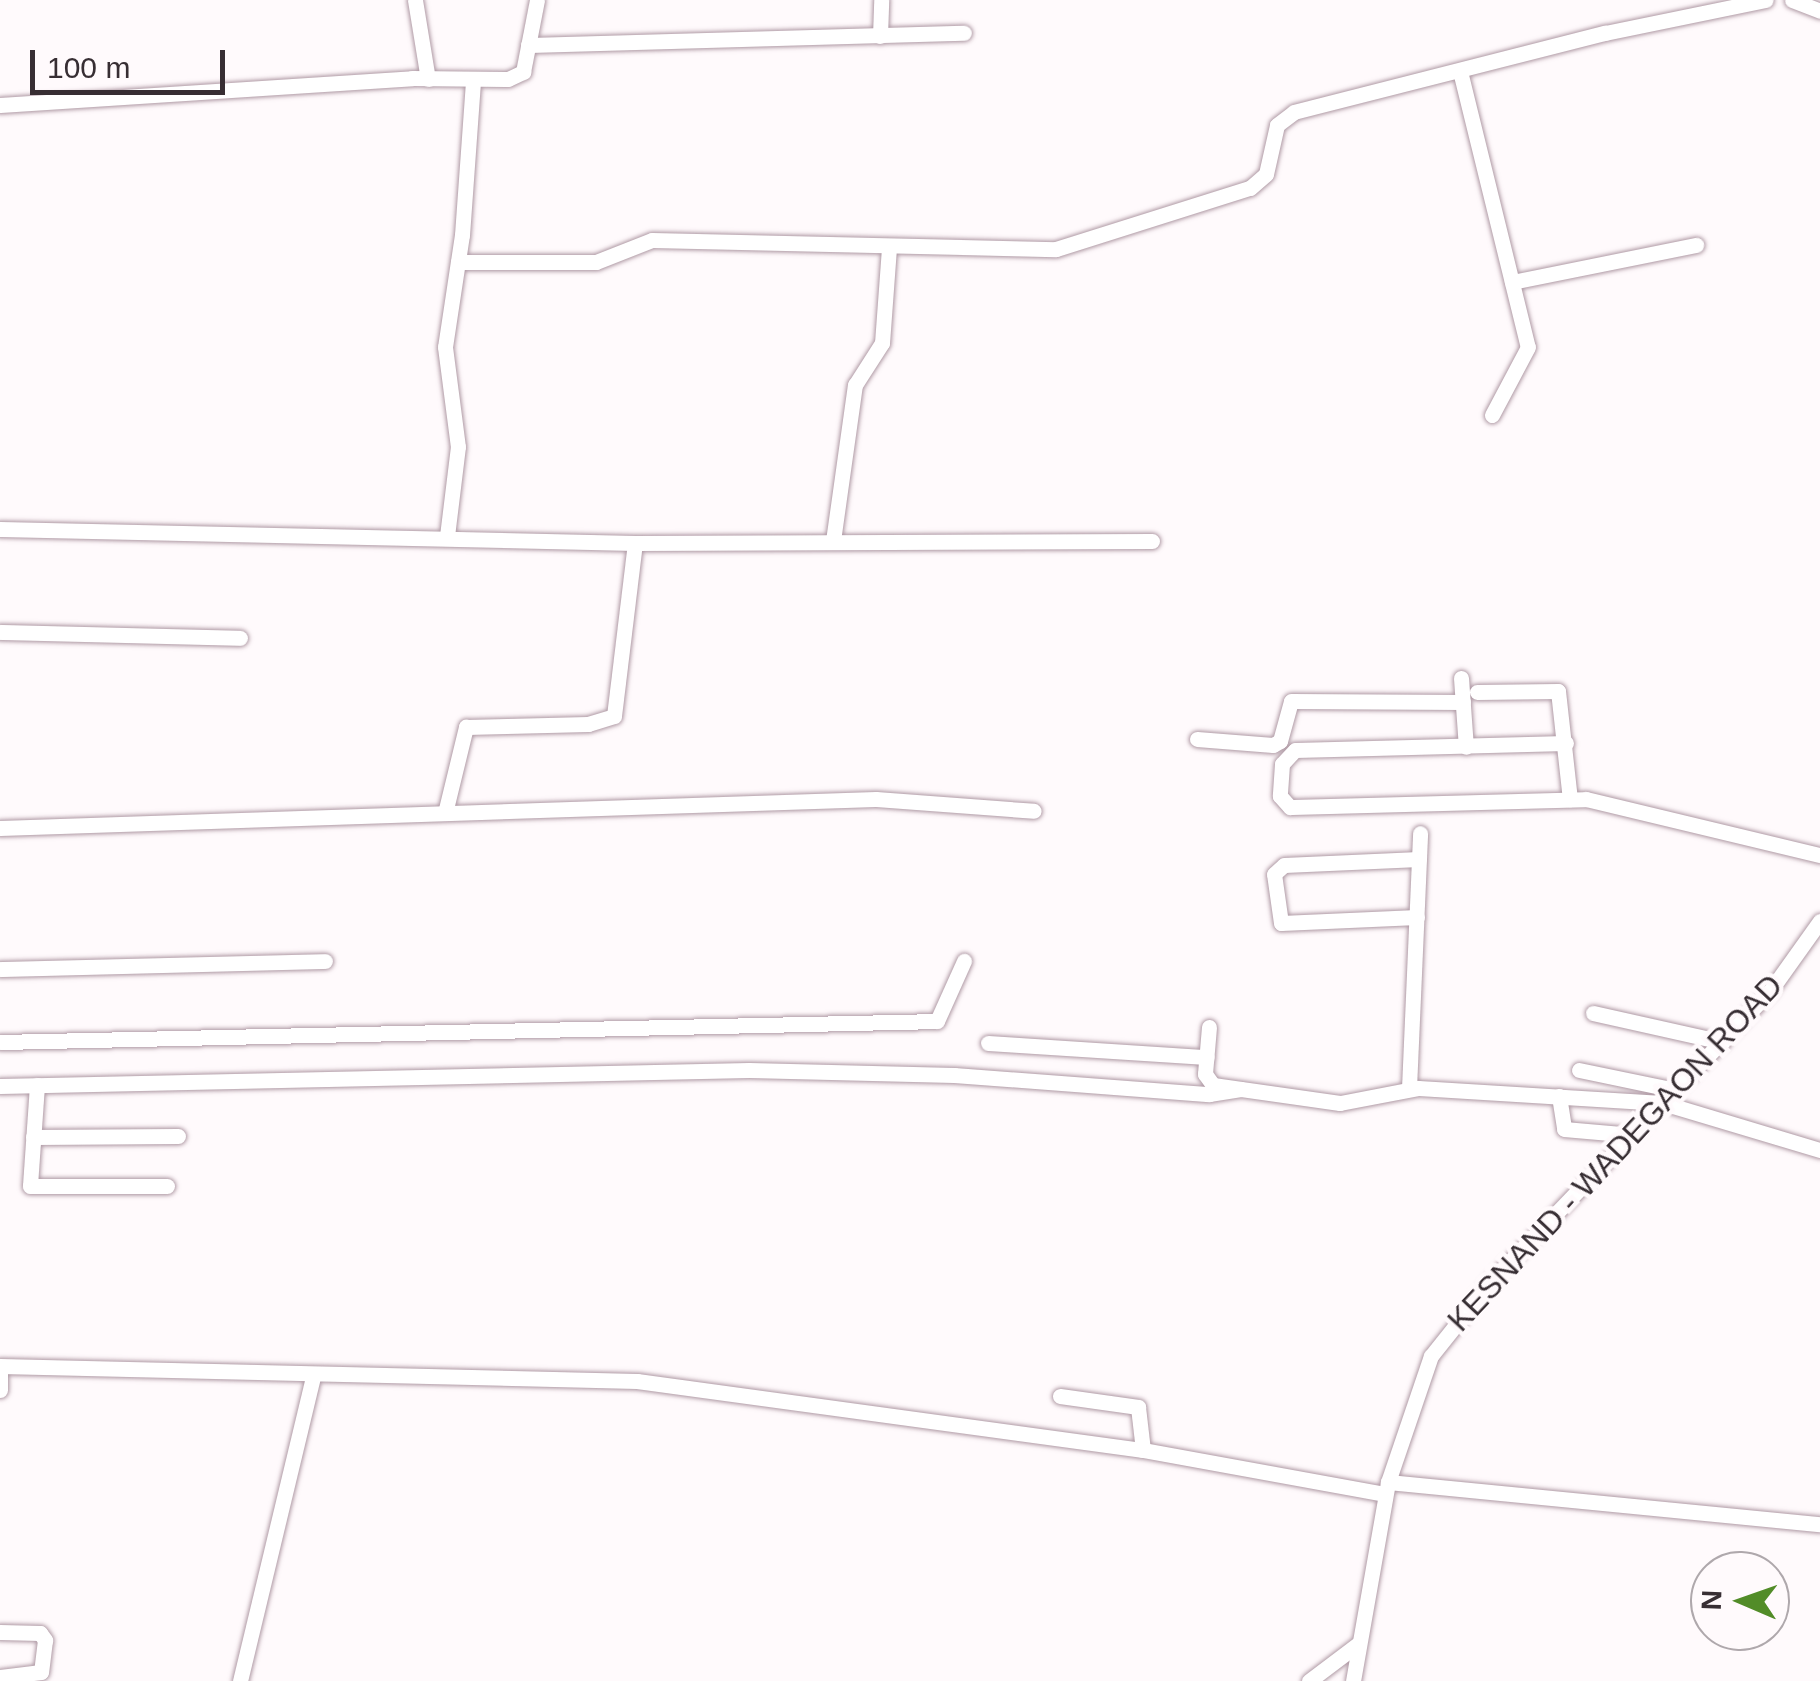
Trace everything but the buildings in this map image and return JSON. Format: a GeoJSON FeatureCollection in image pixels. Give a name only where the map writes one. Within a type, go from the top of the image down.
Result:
{"type":"FeatureCollection","features":[{"type":"Feature","properties":{"kind":"street"},"geometry":{"type":"LineString","coordinates":[[415,0],[428,78]]}},
{"type":"Feature","properties":{"kind":"street"},"geometry":{"type":"LineString","coordinates":[[0,105],[428,78],[473,82],[517,76],[537,0]]}},
{"type":"Feature","properties":{"kind":"street"},"geometry":{"type":"LineString","coordinates":[[880,0],[880,36]]}},
{"type":"Feature","properties":{"kind":"street"},"geometry":{"type":"LineString","coordinates":[[458,262],[596,262],[652,240],[1056,249],[1250,188],[1266,174],[1276,125],[1294,112],[1766,0]]}},
{"type":"Feature","properties":{"kind":"street"},"geometry":{"type":"LineString","coordinates":[[1792,0],[1820,11]]}},
{"type":"Feature","properties":{"kind":"street"},"geometry":{"type":"LineString","coordinates":[[528,45],[964,34]]}},
{"type":"Feature","properties":{"kind":"street"},"geometry":{"type":"LineString","coordinates":[[1460,70],[1528,347],[1492,415]]}},
{"type":"Feature","properties":{"kind":"street"},"geometry":{"type":"LineString","coordinates":[[447,536],[458,447],[445,347],[458,262],[473,82]]}},
{"type":"Feature","properties":{"kind":"street"},"geometry":{"type":"LineString","coordinates":[[1512,282],[1696,245]]}},
{"type":"Feature","properties":{"kind":"street"},"geometry":{"type":"LineString","coordinates":[[833,541],[856,385],[882,344],[889,247]]}},
{"type":"Feature","properties":{"kind":"street"},"geometry":{"type":"LineString","coordinates":[[0,528],[447,536],[635,544],[1152,541]]}},
{"type":"Feature","properties":{"kind":"street"},"geometry":{"type":"LineString","coordinates":[[446,813],[466,727],[588,724],[614,716],[635,544]]}},
{"type":"Feature","properties":{"kind":"street"},"geometry":{"type":"LineString","coordinates":[[0,632],[240,638]]}},
{"type":"Feature","properties":{"kind":"street"},"geometry":{"type":"LineString","coordinates":[[1461,678],[1470,697],[1466,748]]}},
{"type":"Feature","properties":{"kind":"street"},"geometry":{"type":"LineString","coordinates":[[1570,799],[1558,691],[1291,701],[1280,796],[1290,807],[1570,799],[1820,855]]}},
{"type":"Feature","properties":{"kind":"street"},"geometry":{"type":"LineString","coordinates":[[1198,739],[1283,748],[1466,748],[1566,743]]}},
{"type":"Feature","properties":{"kind":"street"},"geometry":{"type":"LineString","coordinates":[[0,828],[876,799],[1034,811]]}},
{"type":"Feature","properties":{"kind":"street"},"geometry":{"type":"LineString","coordinates":[[1409,1088],[1420,832]]}},
{"type":"Feature","properties":{"kind":"street"},"geometry":{"type":"LineString","coordinates":[[1417,917],[1281,923],[1274,874],[1284,865],[1419,858]]}},
{"type":"Feature","properties":{"kind":"street","name":"KESNAND - WADEGAON ROAD"},"geometry":{"type":"LineString","coordinates":[[1353,1681],[1387,1488],[1418,1385],[1458,1317],[1723,1042],[1820,921]]}},
{"type":"Feature","properties":{"kind":"street"},"geometry":{"type":"LineString","coordinates":[[0,1042],[937,1022],[964,960]]}},
{"type":"Feature","properties":{"kind":"street"},"geometry":{"type":"LineString","coordinates":[[0,970],[324,961]]}},
{"type":"Feature","properties":{"kind":"street"},"geometry":{"type":"LineString","coordinates":[[1593,1013],[1723,1042]]}},
{"type":"Feature","properties":{"kind":"street"},"geometry":{"type":"LineString","coordinates":[[1209,1027],[1208,1083],[1340,1103],[1409,1088],[1663,1104],[1820,1150]]}},
{"type":"Feature","properties":{"kind":"street"},"geometry":{"type":"LineString","coordinates":[[988,1043],[1206,1057]]}},
{"type":"Feature","properties":{"kind":"street"},"geometry":{"type":"LineString","coordinates":[[0,1086],[749,1070],[954,1075],[1209,1094],[1241,1089]]}},
{"type":"Feature","properties":{"kind":"street"},"geometry":{"type":"LineString","coordinates":[[1579,1070],[1676,1090]]}},
{"type":"Feature","properties":{"kind":"street"},"geometry":{"type":"LineString","coordinates":[[37,1085],[32,1188],[167,1186]]}},
{"type":"Feature","properties":{"kind":"street"},"geometry":{"type":"LineString","coordinates":[[1560,1096],[1564,1129],[1633,1136]]}},
{"type":"Feature","properties":{"kind":"street"},"geometry":{"type":"LineString","coordinates":[[33,1137],[178,1136]]}},
{"type":"Feature","properties":{"kind":"street"},"geometry":{"type":"LineString","coordinates":[[0,1390],[0,1368],[313,1377],[427,1372],[637,1382],[1142,1450],[1387,1488],[1820,1524]]}},
{"type":"Feature","properties":{"kind":"street"},"geometry":{"type":"LineString","coordinates":[[240,1681],[313,1377]]}},
{"type":"Feature","properties":{"kind":"street"},"geometry":{"type":"LineString","coordinates":[[1060,1396],[1138,1407],[1142,1450]]}},
{"type":"Feature","properties":{"kind":"street"},"geometry":{"type":"LineString","coordinates":[[0,1632],[40,1633],[45,1640],[41,1672],[0,1677]]}},
{"type":"Feature","properties":{"kind":"street"},"geometry":{"type":"LineString","coordinates":[[1309,1681],[1358,1644]]}}]}
